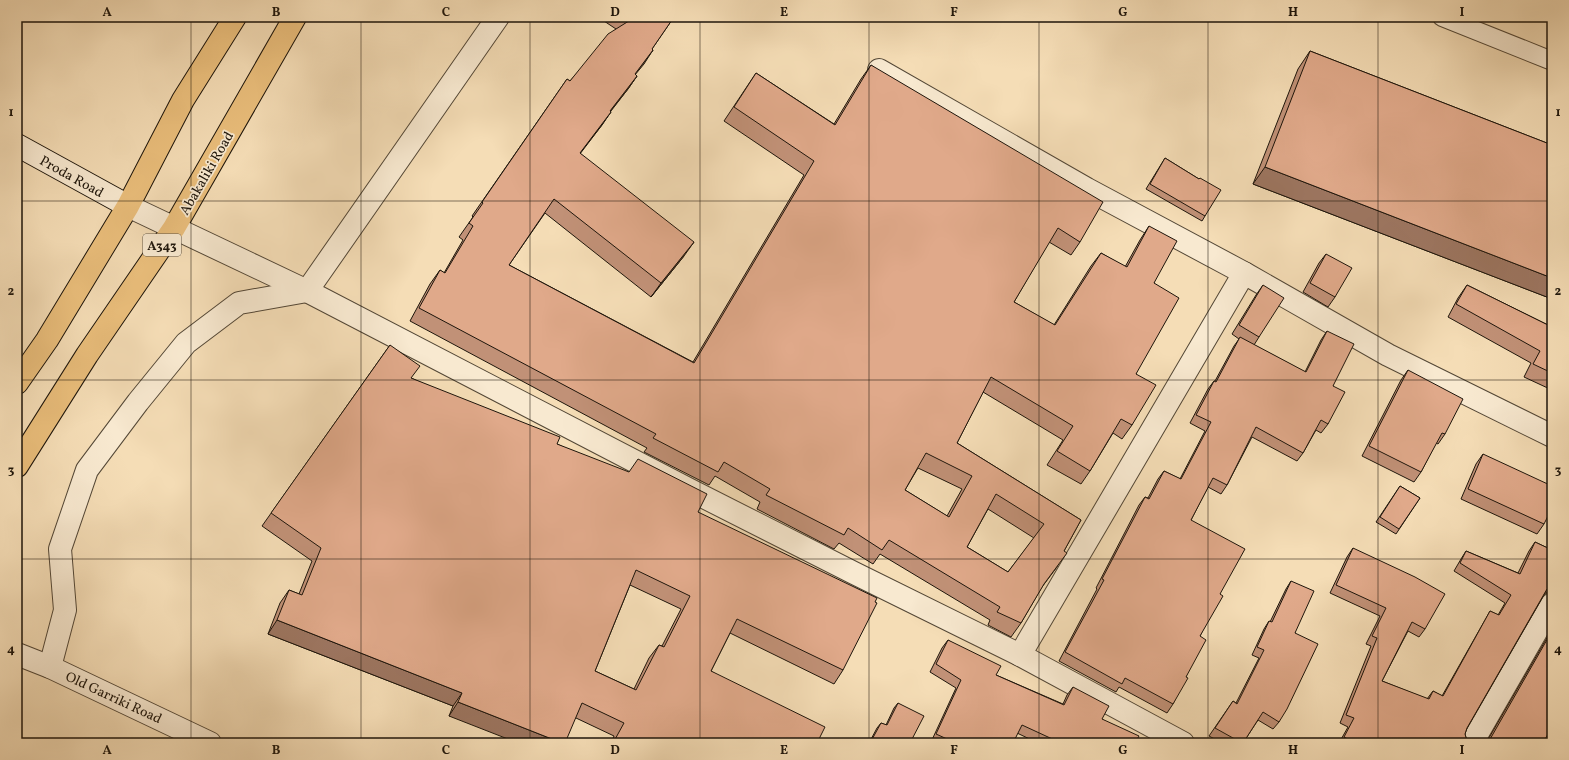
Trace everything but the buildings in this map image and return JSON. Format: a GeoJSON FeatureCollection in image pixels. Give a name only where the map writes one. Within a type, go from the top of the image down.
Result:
{"type":"FeatureCollection","features":[{"type":"Feature","properties":{"kind":"highway"},"geometry":{"type":"LineString","coordinates":[[17,383],[47,340],[128,206],[183,100],[235,17]]}},
{"type":"Feature","properties":{"kind":"highway","name":"Abakaliki Road"},"geometry":{"type":"LineString","coordinates":[[17,466],[87,355],[174,228],[295,17]]}},
{"type":"Feature","properties":{"kind":"street"},"geometry":{"type":"LineString","coordinates":[[50,667],[65,610],[60,549],[87,470],[138,402],[186,344],[239,303],[308,291],[498,17]]}},
{"type":"Feature","properties":{"kind":"street"},"geometry":{"type":"LineString","coordinates":[[879,70],[1087,189],[1244,273],[1388,355],[1552,436]]}},
{"type":"Feature","properties":{"kind":"street","name":"Proda Road"},"geometry":{"type":"LineString","coordinates":[[17,145],[128,206],[308,291],[733,512],[1020,655],[1183,743]]}},
{"type":"Feature","properties":{"kind":"street"},"geometry":{"type":"LineString","coordinates":[[1020,655],[1244,273]]}},
{"type":"Feature","properties":{"kind":"street"},"geometry":{"type":"LineString","coordinates":[[1472,743],[1552,604]]}},
{"type":"Feature","properties":{"kind":"street","name":"Old Garriki Road"},"geometry":{"type":"LineString","coordinates":[[17,654],[50,667],[210,743]]}},
{"type":"Feature","properties":{"kind":"lane"},"geometry":{"type":"LineString","coordinates":[[1442,17],[1552,61]]}}]}
